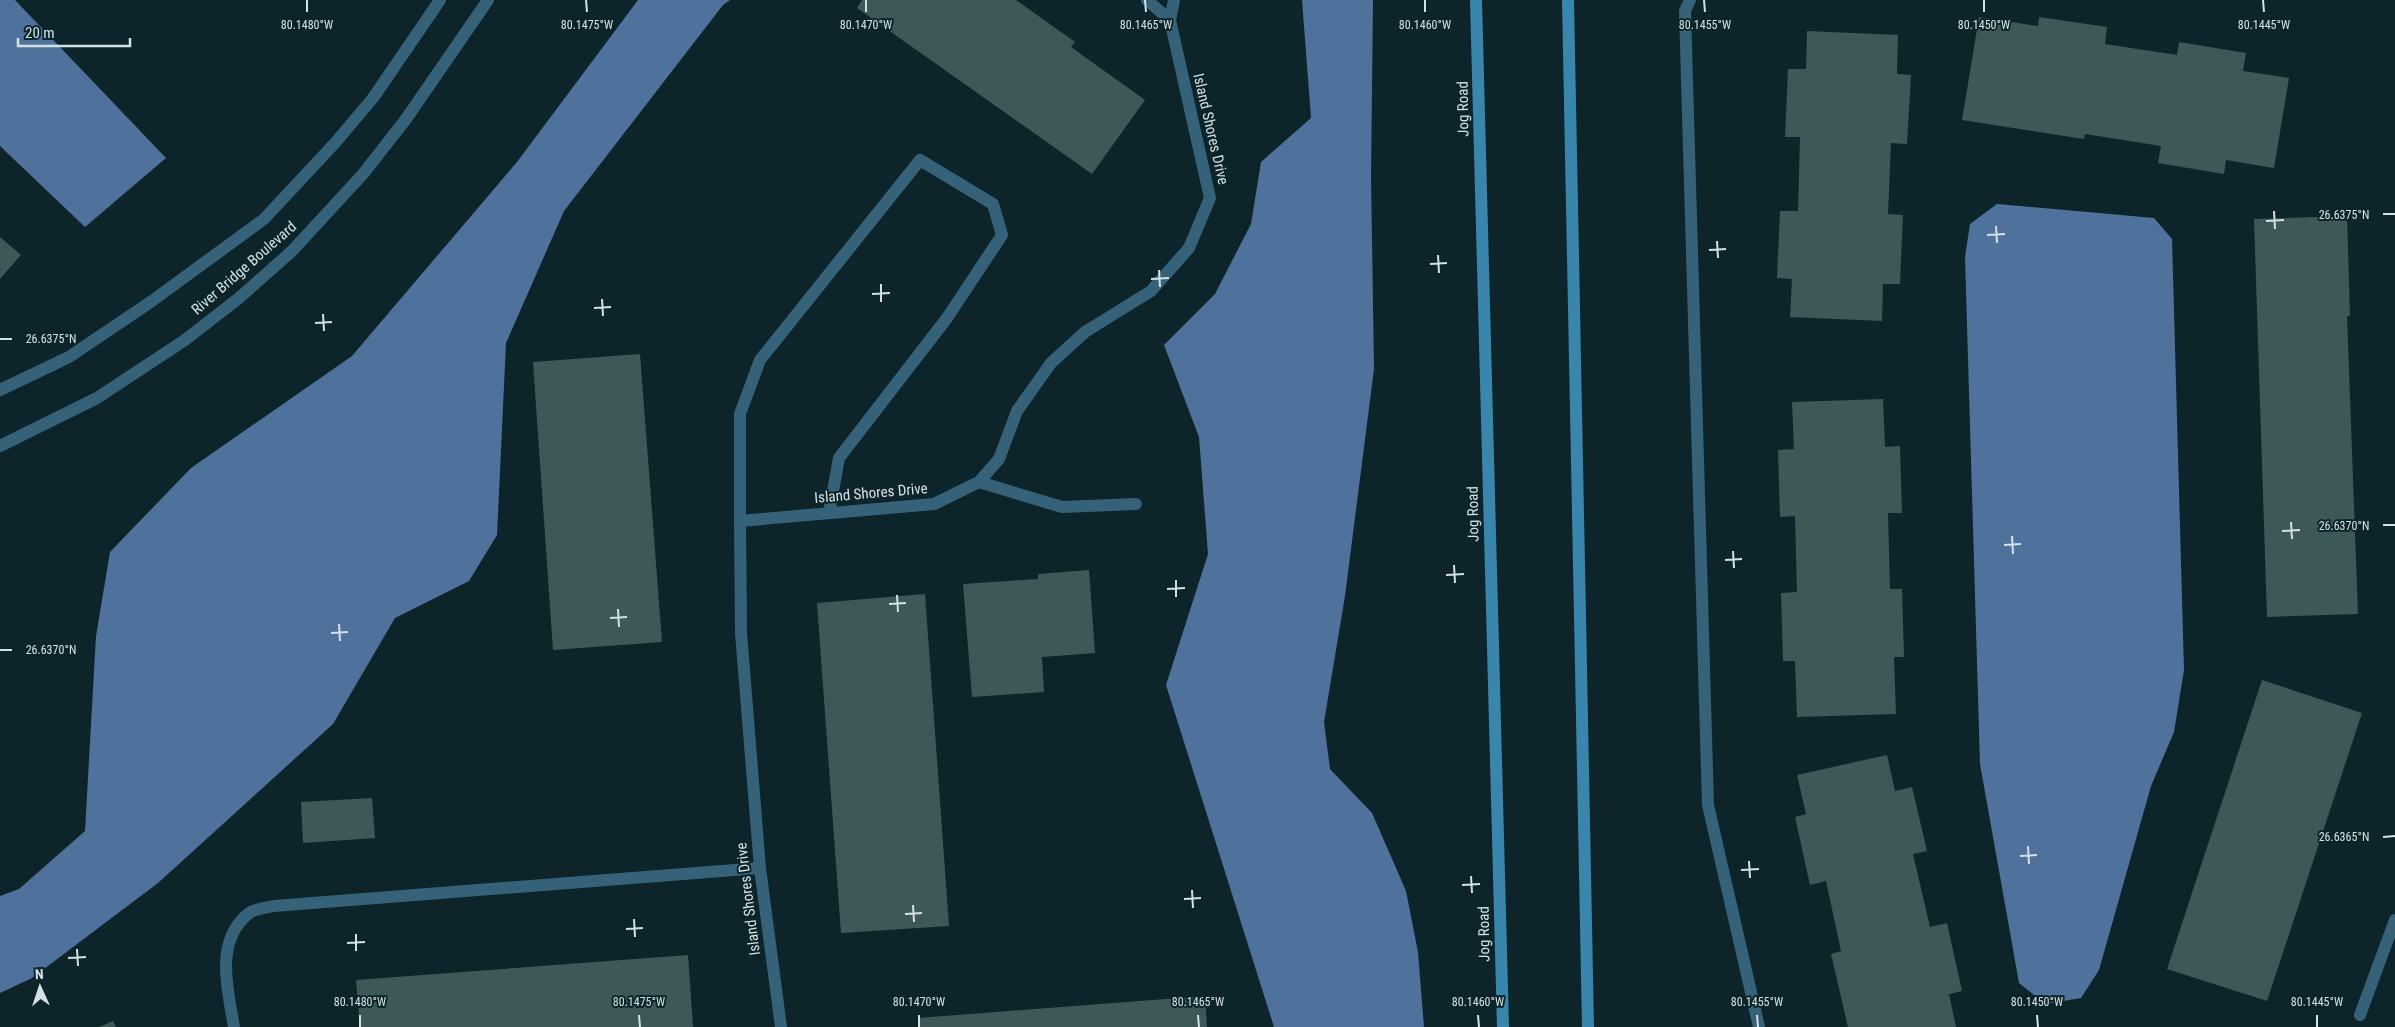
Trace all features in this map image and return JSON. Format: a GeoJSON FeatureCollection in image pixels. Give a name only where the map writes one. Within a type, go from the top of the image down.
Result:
{"type":"FeatureCollection","features":[{"type":"Feature","properties":{"kind":"main road","name":"Jog Road"},"geometry":{"type":"LineString","coordinates":[[1476,0],[1502,1027]]}},
{"type":"Feature","properties":{"kind":"main road"},"geometry":{"type":"LineString","coordinates":[[1568,0],[1588,1027]]}},
{"type":"Feature","properties":{"kind":"street","name":"River Bridge Boulevard"},"geometry":{"type":"LineString","coordinates":[[0,390],[69,357],[152,302],[264,219],[373,98],[440,0]]}},
{"type":"Feature","properties":{"kind":"street","name":"River Bridge Boulevard"},"geometry":{"type":"LineString","coordinates":[[0,446],[97,398],[185,340],[239,298],[292,251],[363,174],[406,119],[488,0]]}},
{"type":"Feature","properties":{"kind":"street"},"geometry":{"type":"LineString","coordinates":[[1147,0],[1170,20]]}},
{"type":"Feature","properties":{"kind":"street","name":"Island Shores Drive"},"geometry":{"type":"LineString","coordinates":[[781,1027],[760,868],[741,633],[740,521],[934,504],[979,482],[999,459],[1018,411],[1051,363],[1085,332],[1151,291],[1189,248],[1210,198],[1170,20],[1174,0]]}},
{"type":"Feature","properties":{"kind":"street"},"geometry":{"type":"LineString","coordinates":[[1690,0],[1685,11],[1708,805],[1759,1027]]}},
{"type":"Feature","properties":{"kind":"street"},"geometry":{"type":"LineString","coordinates":[[740,521],[740,414],[760,360],[920,160],[993,204],[1002,234],[947,318],[839,458],[829,513]]}},
{"type":"Feature","properties":{"kind":"street"},"geometry":{"type":"LineString","coordinates":[[979,482],[1062,507],[1136,504]]}},
{"type":"Feature","properties":{"kind":"street"},"geometry":{"type":"LineString","coordinates":[[234,1027],[225,969],[230,934],[249,912],[274,906],[760,868]]}},
{"type":"Feature","properties":{"kind":"street"},"geometry":{"type":"LineString","coordinates":[[2360,1015],[2395,920]]}},
{"type":"Feature","properties":{"kind":"water"},"geometry":{"type":"Polygon","coordinates":[[[0,0],[15,0],[166,158],[85,227],[0,146],[0,0]]]}},
{"type":"Feature","properties":{"kind":"water"},"geometry":{"type":"Polygon","coordinates":[[[638,0],[730,0],[723,5],[564,211],[506,343],[497,535],[469,581],[395,618],[333,724],[158,883],[32,978],[0,993],[0,896],[19,889],[85,831],[96,636],[110,552],[191,468],[352,356],[517,162],[638,0]]]}},
{"type":"Feature","properties":{"kind":"water"},"geometry":{"type":"Polygon","coordinates":[[[1302,0],[1373,0],[1371,177],[1374,369],[1345,596],[1324,722],[1330,769],[1372,813],[1406,891],[1418,952],[1424,1027],[1274,1027],[1166,685],[1208,554],[1199,437],[1164,345],[1215,294],[1251,224],[1261,162],[1311,118],[1302,0]]]}},
{"type":"Feature","properties":{"kind":"water"},"geometry":{"type":"Polygon","coordinates":[[[1997,204],[2154,218],[2172,239],[2184,670],[2174,732],[2151,786],[2099,970],[2081,998],[2045,1004],[2019,983],[1980,764],[1965,257],[1970,224],[1997,204]]]}},
{"type":"Feature","properties":{"kind":"building"},"geometry":{"type":"Polygon","coordinates":[[[862,0],[1016,0],[1075,42],[1071,47],[1145,100],[1092,174],[857,8],[862,0]]]}},
{"type":"Feature","properties":{"kind":"building"},"geometry":{"type":"Polygon","coordinates":[[[1979,17],[2038,26],[2039,17],[2107,27],[2105,44],[2177,55],[2179,42],[2246,53],[2243,71],[2289,78],[2274,168],[2226,160],[2224,174],[2158,163],[2161,146],[2085,134],[2084,139],[1962,120],[1979,17]]]}},
{"type":"Feature","properties":{"kind":"building"},"geometry":{"type":"Polygon","coordinates":[[[1807,31],[1898,35],[1897,74],[1911,75],[1907,144],[1891,143],[1888,214],[1903,215],[1900,284],[1883,284],[1882,321],[1790,317],[1792,279],[1777,278],[1780,211],[1798,211],[1800,137],[1785,137],[1788,69],[1806,69],[1807,31]]]}},
{"type":"Feature","properties":{"kind":"building"},"geometry":{"type":"Polygon","coordinates":[[[2347,216],[2350,316],[2347,316],[2358,614],[2267,617],[2254,219],[2347,216]]]}},
{"type":"Feature","properties":{"kind":"building"},"geometry":{"type":"Polygon","coordinates":[[[0,237],[21,255],[0,279],[0,237]]]}},
{"type":"Feature","properties":{"kind":"building"},"geometry":{"type":"Polygon","coordinates":[[[640,354],[662,642],[553,650],[533,362],[640,354]]]}},
{"type":"Feature","properties":{"kind":"building"},"geometry":{"type":"Polygon","coordinates":[[[1883,399],[1885,447],[1900,446],[1902,513],[1888,513],[1890,589],[1902,589],[1904,657],[1894,657],[1896,714],[1797,717],[1795,661],[1783,661],[1781,593],[1797,592],[1795,516],[1780,517],[1778,450],[1794,449],[1792,402],[1883,399]]]}},
{"type":"Feature","properties":{"kind":"building"},"geometry":{"type":"Polygon","coordinates":[[[1089,570],[1095,653],[1042,657],[1044,692],[972,697],[963,584],[1038,579],[1038,574],[1089,570]]]}},
{"type":"Feature","properties":{"kind":"building"},"geometry":{"type":"Polygon","coordinates":[[[925,594],[949,926],[841,933],[817,603],[925,594]]]}},
{"type":"Feature","properties":{"kind":"building"},"geometry":{"type":"Polygon","coordinates":[[[2262,680],[2362,713],[2267,1001],[2167,969],[2262,680]]]}},
{"type":"Feature","properties":{"kind":"building"},"geometry":{"type":"Polygon","coordinates":[[[1887,755],[1895,791],[1912,787],[1927,851],[1913,854],[1930,927],[1947,923],[1962,991],[1949,994],[1956,1027],[1848,1027],[1831,954],[1841,951],[1826,881],[1810,885],[1795,817],[1806,814],[1797,775],[1887,755]]]}},
{"type":"Feature","properties":{"kind":"building"},"geometry":{"type":"Polygon","coordinates":[[[372,798],[375,838],[303,843],[301,802],[372,798]]]}},
{"type":"Feature","properties":{"kind":"building"},"geometry":{"type":"Polygon","coordinates":[[[688,955],[693,1027],[360,1027],[356,980],[688,955]]]}},
{"type":"Feature","properties":{"kind":"building"},"geometry":{"type":"Polygon","coordinates":[[[1205,996],[1207,1027],[919,1027],[918,1018],[1205,996]]]}},
{"type":"Feature","properties":{"kind":"building"},"geometry":{"type":"Polygon","coordinates":[[[113,1021],[116,1027],[99,1027],[113,1021]]]}}]}
